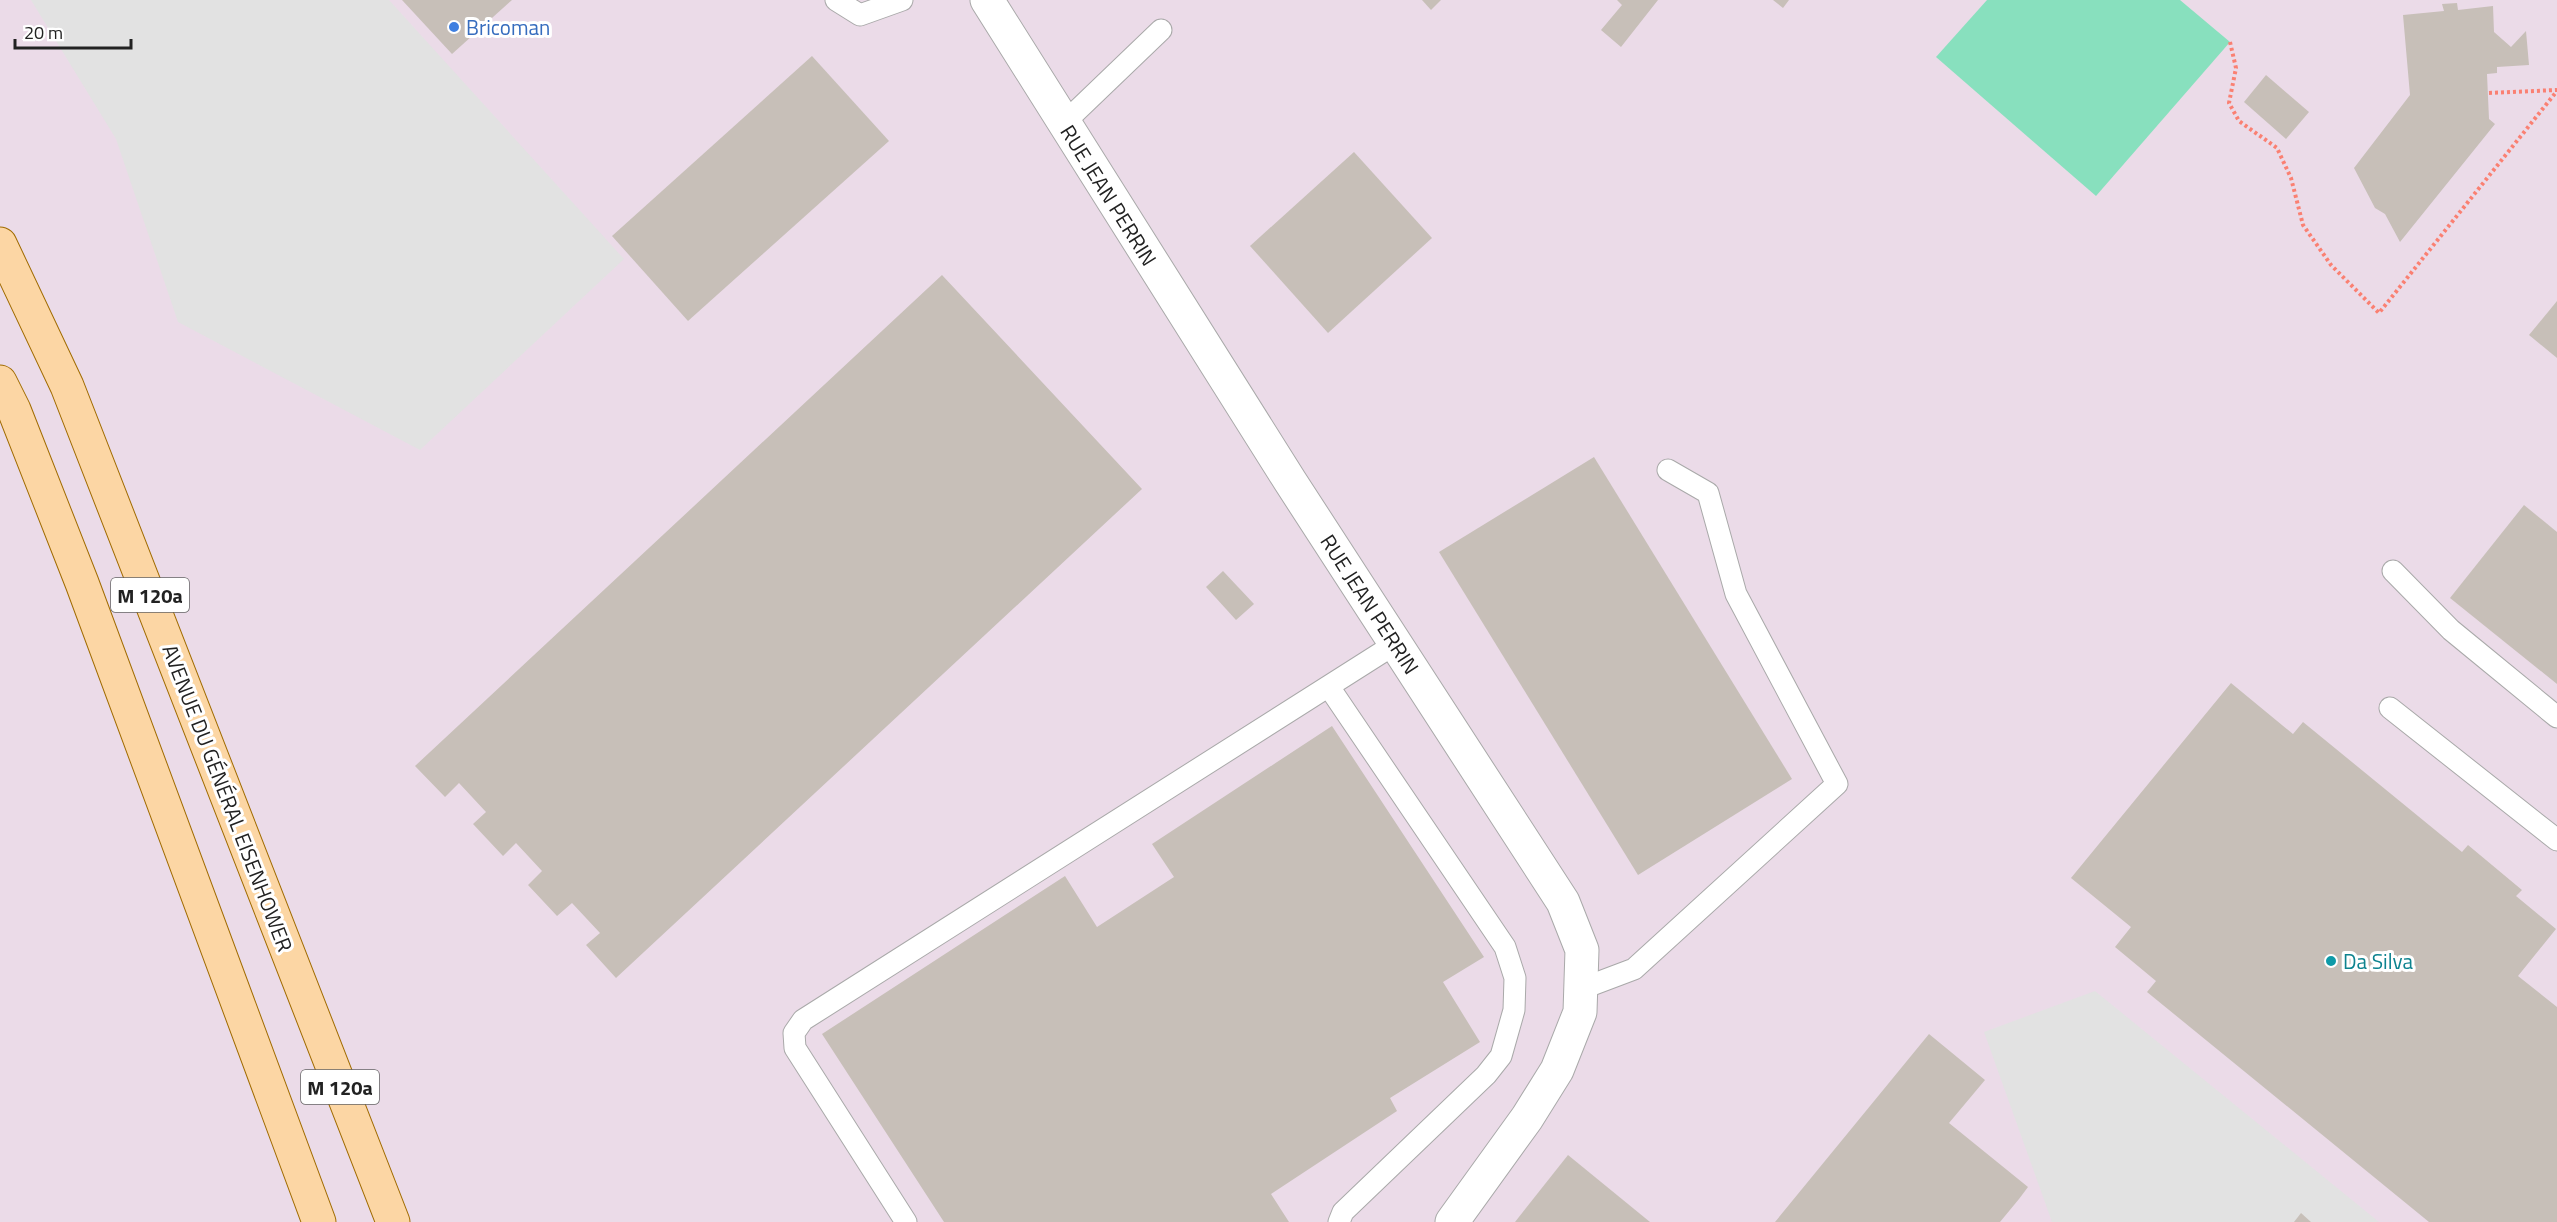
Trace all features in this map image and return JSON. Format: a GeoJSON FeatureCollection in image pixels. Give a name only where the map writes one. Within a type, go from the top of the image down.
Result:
{"type":"FeatureCollection","features":[{"type":"Feature","properties":{"kind":"main road","name":"AVENUE DU GÉNÉRAL EISENHOWER"},"geometry":{"type":"LineString","coordinates":[[0,244],[67,386],[393,1222]]}},
{"type":"Feature","properties":{"kind":"main road","name":"M 120a"},"geometry":{"type":"LineString","coordinates":[[0,382],[14,410],[82,583],[319,1222]]}},
{"type":"Feature","properties":{"kind":"street","name":"RUE JEAN PERRIN"},"geometry":{"type":"LineString","coordinates":[[987,0],[1395,644],[1563,902],[1582,950],[1580,1012],[1557,1070],[1527,1118],[1452,1222]]}},
{"type":"Feature","properties":{"kind":"lane"},"geometry":{"type":"LineString","coordinates":[[836,0],[860,15],[902,0]]}},
{"type":"Feature","properties":{"kind":"lane"},"geometry":{"type":"LineString","coordinates":[[1064,123],[1161,30]]}},
{"type":"Feature","properties":{"kind":"lane"},"geometry":{"type":"LineString","coordinates":[[1581,989],[1634,969],[1837,784],[1736,594],[1708,493],[1668,470]]}},
{"type":"Feature","properties":{"kind":"lane"},"geometry":{"type":"LineString","coordinates":[[2393,571],[2451,630],[2557,717]]}},
{"type":"Feature","properties":{"kind":"lane"},"geometry":{"type":"LineString","coordinates":[[906,1222],[795,1048],[794,1033],[803,1020],[1395,644]]}},
{"type":"Feature","properties":{"kind":"lane"},"geometry":{"type":"LineString","coordinates":[[1329,687],[1505,947],[1515,978],[1514,1010],[1501,1056],[1486,1076],[1343,1212],[1339,1222]]}},
{"type":"Feature","properties":{"kind":"lane"},"geometry":{"type":"LineString","coordinates":[[2390,708],[2557,840]]}},
{"type":"Feature","properties":{"kind":"path"},"geometry":{"type":"LineString","coordinates":[[2230,42],[2236,68],[2229,103],[2240,121],[2277,148],[2291,178],[2303,225],[2331,265],[2379,313],[2557,90]]}},
{"type":"Feature","properties":{"kind":"path"},"geometry":{"type":"LineString","coordinates":[[2488,93],[2557,90]]}},
{"type":"Feature","properties":{"kind":"shaded area"},"geometry":{"type":"Polygon","coordinates":[[[0,0],[2557,0],[2557,1222],[0,1222],[0,0]]]}},
{"type":"Feature","properties":{"kind":"shaded area"},"geometry":{"type":"Polygon","coordinates":[[[31,0],[389,0],[624,259],[420,450],[178,322],[116,139],[31,0]]]}},
{"type":"Feature","properties":{"kind":"shaded area"},"geometry":{"type":"Polygon","coordinates":[[[2095,991],[2379,1222],[2052,1222],[1984,1032],[2095,991]]]}},
{"type":"Feature","properties":{"kind":"green space"},"geometry":{"type":"Polygon","coordinates":[[[1987,0],[2180,0],[2230,42],[2096,196],[1936,57],[1987,0]]]}},
{"type":"Feature","properties":{"kind":"building","name":"Bricoman"},"geometry":{"type":"Polygon","coordinates":[[[402,0],[512,0],[452,54],[402,0]]]}},
{"type":"Feature","properties":{"kind":"building"},"geometry":{"type":"Polygon","coordinates":[[[1422,0],[1441,0],[1431,10],[1422,0]]]}},
{"type":"Feature","properties":{"kind":"building"},"geometry":{"type":"Polygon","coordinates":[[[1617,0],[1658,0],[1621,47],[1601,30],[1622,5],[1617,0]]]}},
{"type":"Feature","properties":{"kind":"building"},"geometry":{"type":"Polygon","coordinates":[[[1773,0],[1789,0],[1783,8],[1773,0]]]}},
{"type":"Feature","properties":{"kind":"building"},"geometry":{"type":"Polygon","coordinates":[[[2457,3],[2458,10],[2493,6],[2494,32],[2511,47],[2526,31],[2529,65],[2497,67],[2497,73],[2487,74],[2489,119],[2495,124],[2400,242],[2385,214],[2375,208],[2354,168],[2410,95],[2403,15],[2444,11],[2442,4],[2457,3]]]}},
{"type":"Feature","properties":{"kind":"building"},"geometry":{"type":"Polygon","coordinates":[[[812,56],[889,141],[688,321],[612,236],[812,56]]]}},
{"type":"Feature","properties":{"kind":"building"},"geometry":{"type":"Polygon","coordinates":[[[2266,75],[2309,112],[2286,139],[2244,102],[2266,75]]]}},
{"type":"Feature","properties":{"kind":"building"},"geometry":{"type":"Polygon","coordinates":[[[1354,152],[1432,238],[1328,333],[1250,246],[1354,152]]]}},
{"type":"Feature","properties":{"kind":"building"},"geometry":{"type":"Polygon","coordinates":[[[942,275],[1142,489],[616,978],[586,945],[600,933],[572,903],[557,916],[528,885],[542,871],[516,843],[503,856],[473,824],[486,812],[459,783],[445,797],[415,766],[942,275]]]}},
{"type":"Feature","properties":{"kind":"building"},"geometry":{"type":"Polygon","coordinates":[[[2557,301],[2557,358],[2529,335],[2557,301]]]}},
{"type":"Feature","properties":{"kind":"building"},"geometry":{"type":"Polygon","coordinates":[[[1594,457],[1792,779],[1638,875],[1439,552],[1594,457]]]}},
{"type":"Feature","properties":{"kind":"building"},"geometry":{"type":"Polygon","coordinates":[[[2524,505],[2557,532],[2557,684],[2450,598],[2524,505]]]}},
{"type":"Feature","properties":{"kind":"building"},"geometry":{"type":"Polygon","coordinates":[[[1223,571],[1254,604],[1236,620],[1206,587],[1223,571]]]}},
{"type":"Feature","properties":{"kind":"building","name":"Da Silva"},"geometry":{"type":"Polygon","coordinates":[[[2231,683],[2293,734],[2303,722],[2462,852],[2468,845],[2522,890],[2516,896],[2556,929],[2518,976],[2557,1007],[2557,1222],[2429,1222],[2147,992],[2156,981],[2115,947],[2131,927],[2071,878],[2231,683]]]}},
{"type":"Feature","properties":{"kind":"building"},"geometry":{"type":"Polygon","coordinates":[[[1332,726],[1484,957],[1443,982],[1480,1042],[1390,1098],[1397,1111],[1271,1194],[1289,1222],[944,1222],[822,1034],[1065,876],[1097,927],[1174,877],[1152,844],[1332,726]]]}},
{"type":"Feature","properties":{"kind":"building"},"geometry":{"type":"Polygon","coordinates":[[[1929,1034],[1985,1080],[1949,1123],[2028,1187],[2019,1199],[2000,1222],[1775,1222],[1929,1034]]]}},
{"type":"Feature","properties":{"kind":"building"},"geometry":{"type":"Polygon","coordinates":[[[1568,1155],[1650,1222],[1515,1222],[1568,1155]]]}},
{"type":"Feature","properties":{"kind":"building"},"geometry":{"type":"Polygon","coordinates":[[[2301,1213],[2311,1222],[2294,1222],[2301,1213]]]}},
{"type":"Feature","properties":{"kind":"place","name":"Bricoman"},"geometry":{"type":"Point","coordinates":[454,27]}},
{"type":"Feature","properties":{"kind":"place","name":"Da Silva"},"geometry":{"type":"Point","coordinates":[2331,961]}}]}
